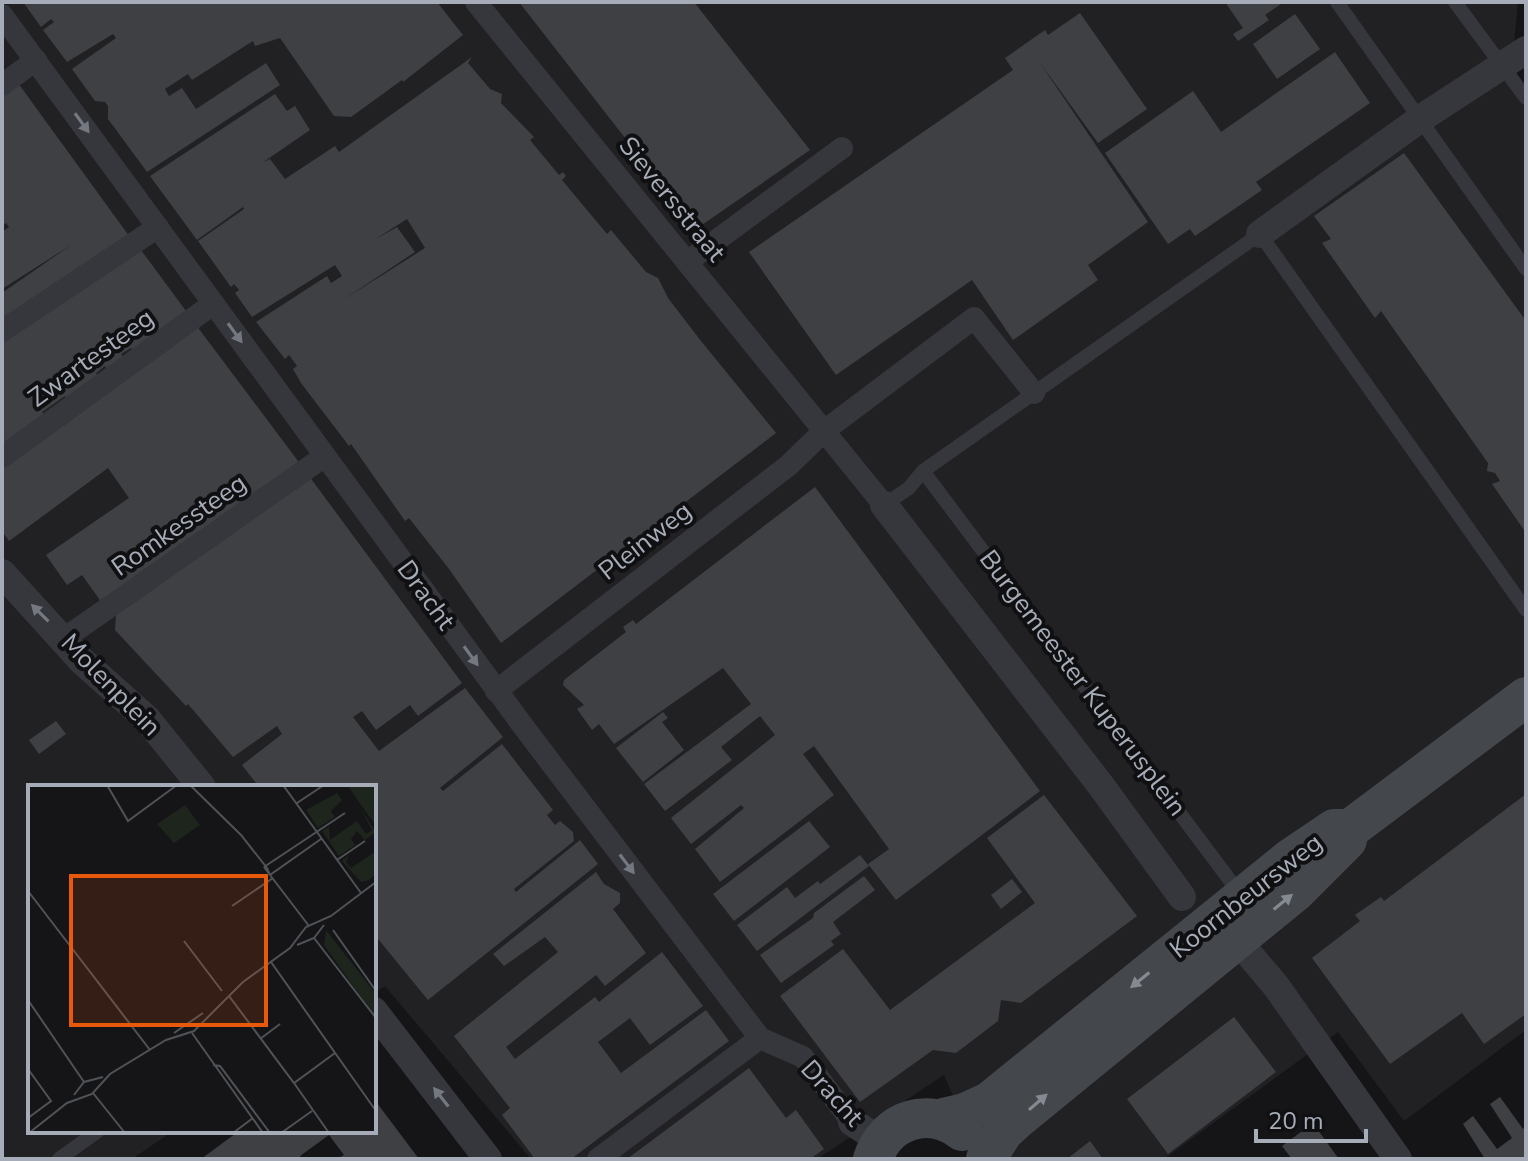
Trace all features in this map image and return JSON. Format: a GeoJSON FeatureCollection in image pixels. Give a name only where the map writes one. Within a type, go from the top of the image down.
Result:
{"type":"FeatureCollection","features":[{"type":"Feature","properties":{"kind":"main road"},"geometry":{"type":"LineString","coordinates":[[1350,829],[1526,697]]}},
{"type":"Feature","properties":{"kind":"main road","name":"Koornbeursweg"},"geometry":{"type":"LineString","coordinates":[[869,1141],[907,1121],[939,1119],[978,1108],[997,1096],[1243,897],[1334,829],[1350,829],[1347,843],[1318,872],[1016,1120],[1003,1132],[986,1159]]}},
{"type":"Feature","properties":{"kind":"main road"},"geometry":{"type":"LineString","coordinates":[[939,1119],[969,1137],[980,1159]]}},
{"type":"Feature","properties":{"kind":"street","name":"Sieversstraat"},"geometry":{"type":"LineString","coordinates":[[476,2],[824,431]]}},
{"type":"Feature","properties":{"kind":"street","name":"Dracht"},"geometry":{"type":"LineString","coordinates":[[2,15],[496,691],[760,1038],[803,1057],[869,1141]]}},
{"type":"Feature","properties":{"kind":"street"},"geometry":{"type":"LineString","coordinates":[[1260,234],[1420,119],[1515,57]]}},
{"type":"Feature","properties":{"kind":"street"},"geometry":{"type":"LineString","coordinates":[[2,85],[36,60]]}},
{"type":"Feature","properties":{"kind":"street"},"geometry":{"type":"LineString","coordinates":[[687,262],[842,148]]}},
{"type":"Feature","properties":{"kind":"street"},"geometry":{"type":"LineString","coordinates":[[2,331],[158,227]]}},
{"type":"Feature","properties":{"kind":"street","name":"Zwartesteeg"},"geometry":{"type":"LineString","coordinates":[[2,457],[213,304]]}},
{"type":"Feature","properties":{"kind":"street"},"geometry":{"type":"LineString","coordinates":[[824,431],[974,318],[1034,393]]}},
{"type":"Feature","properties":{"kind":"street","name":"Burgemeester Kuperusplein"},"geometry":{"type":"LineString","coordinates":[[824,431],[1102,787],[1182,897]]}},
{"type":"Feature","properties":{"kind":"street","name":"Pleinweg"},"geometry":{"type":"LineString","coordinates":[[496,691],[789,465],[824,431]]}},
{"type":"Feature","properties":{"kind":"street","name":"Romkessteeg"},"geometry":{"type":"LineString","coordinates":[[65,638],[325,456]]}},
{"type":"Feature","properties":{"kind":"street","name":"Molenplein"},"geometry":{"type":"LineString","coordinates":[[9,580],[65,638],[82,661],[147,719],[200,785]]}},
{"type":"Feature","properties":{"kind":"street"},"geometry":{"type":"LineString","coordinates":[[1237,940],[1276,986],[1398,1159]]}},
{"type":"Feature","properties":{"kind":"street"},"geometry":{"type":"LineString","coordinates":[[376,1014],[488,1159]]}},
{"type":"Feature","properties":{"kind":"street"},"geometry":{"type":"LineString","coordinates":[[598,1159],[760,1038]]}},
{"type":"Feature","properties":{"kind":"lane"},"geometry":{"type":"LineString","coordinates":[[1337,2],[1526,269]]}},
{"type":"Feature","properties":{"kind":"lane"},"geometry":{"type":"LineString","coordinates":[[1455,2],[1515,57],[1526,98]]}},
{"type":"Feature","properties":{"kind":"lane"},"geometry":{"type":"LineString","coordinates":[[884,505],[909,488],[923,471],[1260,234],[1526,610]]}},
{"type":"Feature","properties":{"kind":"lane","name":"Burgemeester Kuperusplein"},"geometry":{"type":"LineString","coordinates":[[923,471],[1243,897]]}},
{"type":"Feature","properties":{"kind":"lane"},"geometry":{"type":"LineString","coordinates":[[59,1159],[95,1133]]}},
{"type":"Feature","properties":{"kind":"shaded area"},"geometry":{"type":"Polygon","coordinates":[[[2,2],[1518,2],[1512,66],[1526,87],[1526,1030],[1404,1121],[1338,1032],[1164,1159],[980,1159],[944,1075],[817,1159],[531,1159],[385,986],[376,992],[376,785],[28,785],[28,1133],[170,1133],[132,1159],[2,1159],[2,2]]]}},
{"type":"Feature","properties":{"kind":"building"},"geometry":{"type":"Polygon","coordinates":[[[23,2],[437,2],[463,35],[403,82],[351,117],[334,116],[280,38],[255,46],[253,41],[192,80],[188,74],[165,89],[169,96],[182,88],[196,109],[266,63],[280,85],[147,172],[108,119],[108,106],[105,102],[95,101],[72,69],[116,38],[113,34],[67,62],[43,30],[54,22],[51,19],[41,27],[23,2]]]}},
{"type":"Feature","properties":{"kind":"building"},"geometry":{"type":"Polygon","coordinates":[[[519,2],[694,2],[810,150],[696,229],[519,2]]]}},
{"type":"Feature","properties":{"kind":"building"},"geometry":{"type":"Polygon","coordinates":[[[1225,2],[1284,2],[1265,15],[1269,20],[1238,41],[1233,34],[1243,28],[1225,2]]]}},
{"type":"Feature","properties":{"kind":"building"},"geometry":{"type":"Polygon","coordinates":[[[1080,13],[1147,109],[1098,143],[1038,60],[1148,222],[1088,265],[1098,280],[1013,340],[972,280],[836,375],[749,252],[1013,70],[1005,58],[1045,30],[1048,35],[1080,13]]]}},
{"type":"Feature","properties":{"kind":"building"},"geometry":{"type":"Polygon","coordinates":[[[1295,14],[1320,49],[1277,79],[1253,44],[1295,14]]]}},
{"type":"Feature","properties":{"kind":"building"},"geometry":{"type":"Polygon","coordinates":[[[1335,52],[1370,103],[1256,182],[1262,190],[1195,236],[1190,229],[1168,244],[1105,153],[1193,91],[1221,132],[1335,52]]]}},
{"type":"Feature","properties":{"kind":"building"},"geometry":{"type":"Polygon","coordinates":[[[472,57],[468,63],[490,89],[502,94],[501,103],[534,137],[530,140],[559,175],[563,172],[566,176],[562,180],[607,234],[611,230],[646,272],[658,278],[668,298],[776,433],[501,643],[449,569],[409,518],[405,521],[351,444],[349,446],[301,383],[293,369],[297,366],[289,355],[285,359],[256,322],[327,276],[331,283],[342,276],[335,265],[252,317],[235,293],[239,290],[234,284],[231,287],[198,241],[243,207],[197,240],[150,176],[275,94],[287,111],[295,106],[310,130],[262,163],[270,159],[285,179],[335,146],[339,152],[472,57]],[[407,219],[374,240],[397,227],[415,252],[343,300],[425,248],[407,219]]]}},
{"type":"Feature","properties":{"kind":"building"},"geometry":{"type":"Polygon","coordinates":[[[18,83],[132,240],[2,326],[2,293],[71,245],[2,289],[2,232],[9,227],[6,223],[2,226],[2,96],[18,83]]]}},
{"type":"Feature","properties":{"kind":"building"},"geometry":{"type":"Polygon","coordinates":[[[1404,153],[1526,321],[1526,533],[1492,484],[1500,481],[1495,473],[1487,471],[1488,463],[1381,311],[1375,318],[1322,243],[1331,239],[1314,216],[1404,153]]]}},
{"type":"Feature","properties":{"kind":"building"},"geometry":{"type":"Polygon","coordinates":[[[138,246],[189,315],[136,354],[131,348],[121,354],[125,359],[108,372],[105,366],[96,373],[99,379],[69,402],[65,396],[42,412],[46,417],[2,449],[2,338],[138,246]]]}},
{"type":"Feature","properties":{"kind":"building"},"geometry":{"type":"Polygon","coordinates":[[[193,321],[301,465],[102,603],[82,575],[67,585],[46,555],[129,498],[108,468],[9,541],[2,531],[2,462],[193,321]]]}},
{"type":"Feature","properties":{"kind":"building"},"geometry":{"type":"Polygon","coordinates":[[[309,476],[462,683],[418,716],[410,705],[376,730],[362,711],[353,717],[379,751],[465,688],[503,737],[440,788],[443,791],[502,744],[553,810],[547,815],[555,825],[560,821],[573,832],[574,841],[514,889],[516,892],[580,840],[598,864],[428,1000],[376,936],[376,785],[257,785],[242,765],[282,734],[277,726],[233,757],[188,704],[186,706],[115,630],[116,614],[238,530],[235,526],[309,476]]]}},
{"type":"Feature","properties":{"kind":"building"},"geometry":{"type":"Polygon","coordinates":[[[815,487],[1040,791],[896,900],[868,864],[889,849],[814,746],[803,754],[834,795],[720,882],[695,849],[744,808],[741,805],[691,844],[671,818],[775,735],[760,716],[721,747],[732,760],[665,811],[644,784],[751,704],[723,668],[614,744],[599,724],[592,730],[577,709],[584,705],[563,685],[564,680],[626,632],[623,627],[633,620],[636,624],[815,487]]]}},
{"type":"Feature","properties":{"kind":"building"},"geometry":{"type":"Polygon","coordinates":[[[663,712],[668,718],[662,722],[684,750],[643,782],[616,748],[663,712]]]}},
{"type":"Feature","properties":{"kind":"building"},"geometry":{"type":"Polygon","coordinates":[[[56,721],[66,734],[39,754],[29,740],[56,721]]]}},
{"type":"Feature","properties":{"kind":"building"},"geometry":{"type":"Polygon","coordinates":[[[1526,794],[1526,1014],[1484,1044],[1462,1013],[1390,1064],[1312,958],[1360,921],[1355,915],[1381,897],[1384,901],[1526,794]]]}},
{"type":"Feature","properties":{"kind":"building"},"geometry":{"type":"Polygon","coordinates":[[[1044,795],[1137,916],[1021,1003],[1001,1000],[998,1021],[956,1053],[933,1050],[860,1102],[780,996],[843,949],[890,1010],[1035,903],[987,838],[1044,795]]]}},
{"type":"Feature","properties":{"kind":"building"},"geometry":{"type":"Polygon","coordinates":[[[809,821],[830,847],[734,921],[713,894],[809,821]]]}},
{"type":"Feature","properties":{"kind":"building"},"geometry":{"type":"Polygon","coordinates":[[[860,855],[869,866],[757,951],[737,925],[787,887],[795,898],[860,855]]]}},
{"type":"Feature","properties":{"kind":"building"},"geometry":{"type":"Polygon","coordinates":[[[596,872],[604,884],[620,893],[620,903],[613,909],[646,953],[605,986],[596,975],[506,1047],[515,1059],[595,997],[599,1002],[662,952],[703,1006],[650,1045],[630,1018],[598,1042],[621,1073],[706,1010],[729,1041],[571,1159],[535,1159],[502,1115],[510,1108],[454,1036],[558,952],[545,937],[504,966],[493,954],[596,872]]]}},
{"type":"Feature","properties":{"kind":"building"},"geometry":{"type":"Polygon","coordinates":[[[864,876],[875,890],[833,922],[841,934],[831,941],[834,945],[781,983],[760,955],[813,918],[814,913],[864,876]]]}},
{"type":"Feature","properties":{"kind":"building"},"geometry":{"type":"Polygon","coordinates":[[[1012,879],[1022,892],[1001,909],[991,895],[1012,879]]]}},
{"type":"Feature","properties":{"kind":"building"},"geometry":{"type":"Polygon","coordinates":[[[1234,1017],[1276,1072],[1168,1154],[1127,1099],[1234,1017]]]}},
{"type":"Feature","properties":{"kind":"building"},"geometry":{"type":"Polygon","coordinates":[[[749,1068],[786,1118],[796,1110],[824,1149],[810,1159],[627,1159],[749,1068]]]}},
{"type":"Feature","properties":{"kind":"building"},"geometry":{"type":"Polygon","coordinates":[[[1500,1097],[1523,1129],[1526,1125],[1526,1159],[1485,1159],[1463,1124],[1473,1116],[1497,1149],[1512,1138],[1490,1104],[1500,1097]]]}},
{"type":"Feature","properties":{"kind":"building"},"geometry":{"type":"Polygon","coordinates":[[[376,1102],[419,1159],[337,1159],[344,1155],[329,1135],[300,1156],[302,1159],[201,1159],[236,1133],[376,1133],[376,1102]]]}},
{"type":"Feature","properties":{"kind":"building"},"geometry":{"type":"Polygon","coordinates":[[[1313,1123],[1339,1159],[1292,1159],[1282,1146],[1313,1123]]]}},
{"type":"Feature","properties":{"kind":"building"},"geometry":{"type":"Polygon","coordinates":[[[1090,1141],[1103,1159],[1067,1159],[1090,1141]]]}}]}
